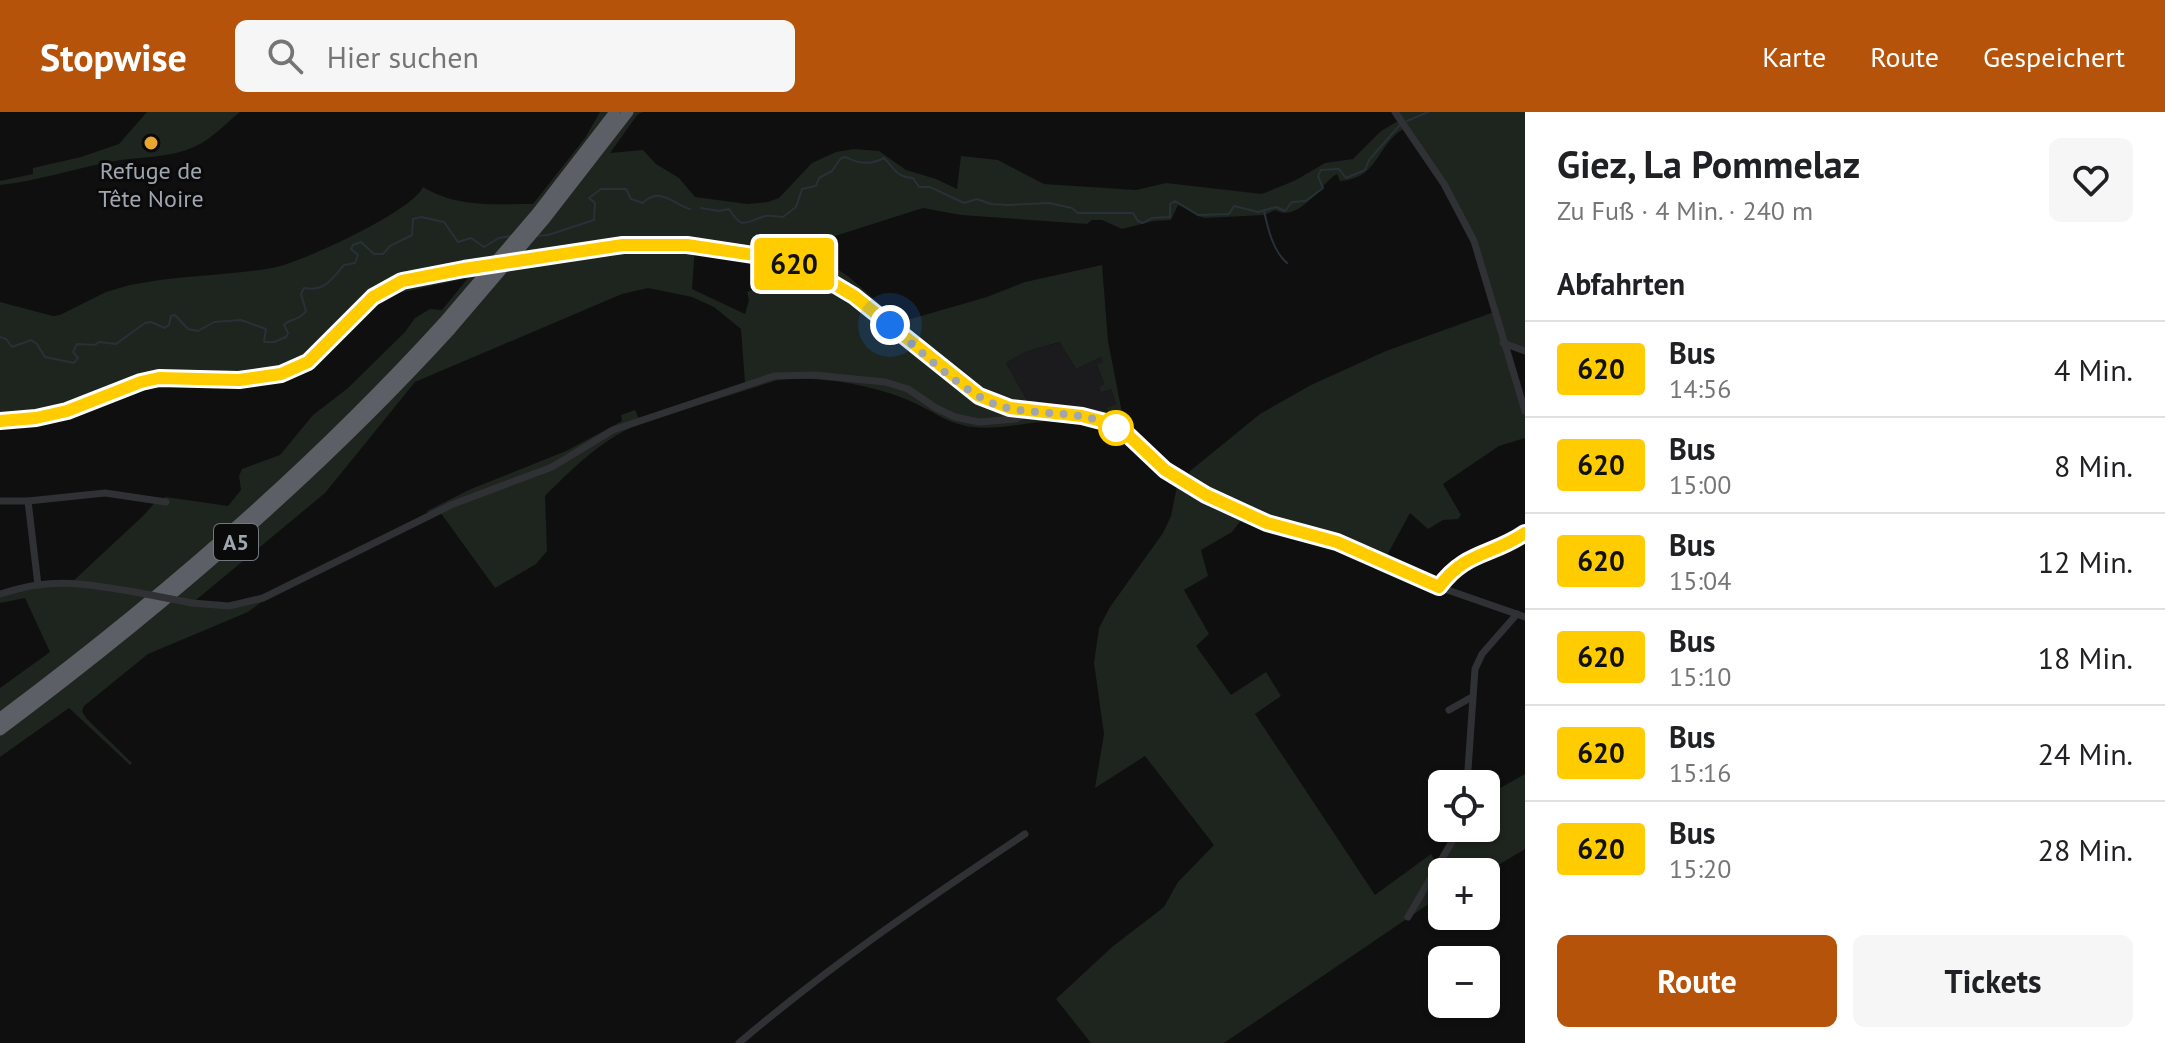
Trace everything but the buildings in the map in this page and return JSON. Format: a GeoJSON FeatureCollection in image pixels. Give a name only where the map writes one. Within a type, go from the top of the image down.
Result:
{"type":"FeatureCollection","features":[{"type":"Feature","properties":{"kind":"highway","name":"A5"},"geometry":{"type":"LineString","coordinates":[[0,718],[133,617],[241,524],[344,427],[446,326],[615,112]]}},
{"type":"Feature","properties":{"kind":"highway","name":"A5"},"geometry":{"type":"LineString","coordinates":[[0,730],[121,638],[257,523],[349,435],[536,230],[628,112]]}},
{"type":"Feature","properties":{"kind":"street"},"geometry":{"type":"LineString","coordinates":[[1395,112],[1463,216],[1477,248],[1525,411]]}},
{"type":"Feature","properties":{"kind":"street"},"geometry":{"type":"LineString","coordinates":[[0,421],[67,411],[159,378],[239,380],[281,374],[308,362],[361,307],[393,284],[464,269],[590,249],[651,243],[687,245],[784,261],[812,271],[854,296],[979,396],[1001,406],[1082,416],[1105,422],[1127,434],[1165,470],[1206,495],[1267,523],[1337,542],[1439,587],[1521,616],[1479,659],[1475,669],[1468,770]]}},
{"type":"Feature","properties":{"kind":"street"},"geometry":{"type":"LineString","coordinates":[[1503,343],[1525,351]]}},
{"type":"Feature","properties":{"kind":"street"},"geometry":{"type":"LineString","coordinates":[[0,594],[38,585],[85,585],[229,606],[263,598],[451,505],[552,467],[613,430],[774,376],[797,374],[885,382],[908,389],[955,417],[979,422],[1016,419],[1028,411]]}},
{"type":"Feature","properties":{"kind":"street"},"geometry":{"type":"LineString","coordinates":[[0,501],[105,493],[166,502]]}},
{"type":"Feature","properties":{"kind":"street"},"geometry":{"type":"LineString","coordinates":[[28,501],[38,585]]}},
{"type":"Feature","properties":{"kind":"street"},"geometry":{"type":"LineString","coordinates":[[1439,587],[1464,561],[1506,546],[1525,533]]}},
{"type":"Feature","properties":{"kind":"street"},"geometry":{"type":"LineString","coordinates":[[1449,710],[1472,697]]}},
{"type":"Feature","properties":{"kind":"street"},"geometry":{"type":"LineString","coordinates":[[739,1043],[793,996],[872,937],[1025,834]]}},
{"type":"Feature","properties":{"kind":"street"},"geometry":{"type":"LineString","coordinates":[[1408,917],[1452,842]]}},
{"type":"Feature","properties":{"kind":"shaded area"},"geometry":{"type":"Polygon","coordinates":[[[147,112],[240,112],[208,139],[186,150],[0,185],[0,181],[33,174],[33,168],[119,144],[147,112]]]}},
{"type":"Feature","properties":{"kind":"shaded area"},"geometry":{"type":"Polygon","coordinates":[[[600,112],[643,112],[638,114],[610,153],[643,150],[656,164],[679,178],[695,197],[747,204],[779,198],[812,163],[836,152],[854,149],[879,151],[906,170],[957,189],[961,156],[998,160],[1044,184],[1136,190],[1166,183],[1262,194],[1296,180],[1325,163],[1353,159],[1381,131],[1400,120],[1395,112],[1525,112],[1525,351],[1504,343],[1525,411],[1525,438],[1499,446],[1443,484],[1461,515],[1458,519],[1443,520],[1428,529],[1410,513],[1385,559],[1334,536],[1299,526],[1296,529],[1249,510],[1232,532],[1201,550],[1208,576],[1184,590],[1209,634],[1196,646],[1231,695],[1266,672],[1281,696],[1255,714],[1375,895],[1431,854],[1433,858],[1428,858],[1428,905],[1224,1043],[1091,1043],[1056,999],[1112,947],[1164,907],[1178,882],[1214,845],[1145,756],[1095,788],[1104,734],[1094,663],[1099,628],[1110,607],[1163,533],[1171,516],[1177,486],[1127,443],[1093,425],[1061,420],[998,427],[966,426],[951,422],[896,395],[863,386],[827,380],[778,380],[639,424],[600,446],[545,496],[547,551],[536,564],[495,588],[440,512],[428,517],[427,511],[471,489],[566,451],[622,421],[621,415],[635,410],[639,419],[745,383],[741,329],[714,307],[692,297],[648,288],[622,294],[415,382],[325,493],[196,600],[228,606],[274,593],[248,612],[148,654],[84,706],[82,711],[86,718],[132,763],[130,765],[69,708],[0,757],[0,688],[50,652],[25,598],[0,603],[0,594],[38,585],[70,584],[156,501],[166,497],[228,506],[241,490],[239,476],[242,469],[280,455],[313,415],[348,388],[405,332],[415,318],[430,309],[442,310],[468,278],[390,295],[355,323],[311,368],[273,383],[148,388],[96,409],[60,419],[0,426],[0,302],[53,316],[106,292],[130,285],[272,268],[330,247],[378,222],[415,197],[423,187],[463,202],[533,204],[585,138],[600,112]],[[1405,128],[1395,135],[1363,174],[1340,181],[1337,174],[1301,207],[1284,213],[1275,210],[1265,215],[1205,218],[1178,205],[1171,220],[1122,229],[1102,220],[1092,220],[1087,224],[961,215],[923,208],[794,249],[827,262],[849,277],[900,322],[987,297],[1025,282],[1102,265],[1108,341],[1125,428],[1116,424],[1107,408],[1116,404],[1111,389],[1101,392],[1099,387],[1104,384],[1097,365],[1103,362],[1101,357],[1076,369],[1060,342],[1025,352],[1006,363],[1029,404],[1054,405],[1127,434],[1187,485],[1190,471],[1260,414],[1311,385],[1386,351],[1494,312],[1463,216],[1405,128]],[[695,246],[692,289],[745,314],[749,300],[747,292],[762,286],[767,257],[695,246]]]}},
{"type":"Feature","properties":{"kind":"shaded area"},"geometry":{"type":"Polygon","coordinates":[[[1061,342],[1076,369],[1101,357],[1104,362],[1097,366],[1104,384],[1099,387],[1111,389],[1116,405],[1108,408],[1116,424],[1125,428],[1127,434],[1066,415],[1054,405],[1029,404],[1006,363],[1025,352],[1061,342]]]}},
{"type":"Feature","properties":{"kind":"shaded area"},"geometry":{"type":"Polygon","coordinates":[[[1525,774],[1525,849],[1500,864],[1500,858],[1441,858],[1449,842],[1500,842],[1500,788],[1525,774]]]}},
{"type":"Feature","properties":{"kind":"waterway"},"geometry":{"type":"LineString","coordinates":[[1407,121],[1428,112]]}},
{"type":"Feature","properties":{"kind":"waterway"},"geometry":{"type":"LineString","coordinates":[[701,208],[729,209],[743,223],[767,216],[783,217],[796,207],[802,189],[816,186],[819,178],[832,171],[841,158],[846,157],[865,163],[884,158],[899,174],[913,178],[919,187],[930,187],[964,203],[977,199],[1008,205],[1049,203],[1072,208],[1078,213],[1133,213],[1143,223],[1152,218],[1170,217],[1170,204],[1175,201],[1198,215],[1229,214],[1234,206],[1258,212],[1276,207],[1285,211],[1292,202],[1306,201],[1323,188],[1318,176],[1321,170],[1339,169],[1346,178],[1365,170],[1369,160],[1399,126]]}},
{"type":"Feature","properties":{"kind":"waterway"},"geometry":{"type":"LineString","coordinates":[[537,236],[594,220],[595,203],[589,198],[601,189],[626,189],[631,199],[643,203],[649,198],[661,196],[690,209]]}},
{"type":"Feature","properties":{"kind":"waterway"},"geometry":{"type":"LineString","coordinates":[[1264,211],[1275,246],[1287,263]]}},
{"type":"Feature","properties":{"kind":"waterway"},"geometry":{"type":"LineString","coordinates":[[0,337],[12,347],[31,340],[45,357],[74,363],[78,358],[73,352],[77,344],[116,344],[145,323],[151,322],[165,328],[171,316],[175,315],[188,329],[198,331],[214,322],[241,320],[266,329],[264,342],[274,342],[286,337],[288,333],[284,325],[306,311],[301,294],[304,288],[323,286],[344,265],[355,263],[358,255],[351,249],[353,245],[361,242],[374,254],[383,254],[390,246],[412,235],[413,219],[421,217],[444,222],[458,242],[471,238],[484,247],[499,238],[511,236]]}},
{"type":"Feature","properties":{"kind":"bus line","name":"620"},"geometry":{"type":"LineString","coordinates":[[0,421],[67,411],[159,378],[239,380],[281,374],[308,362],[327,346],[361,307],[402,281],[590,249],[651,243],[678,244],[767,257],[812,271],[854,296],[961,383],[992,403],[1105,422],[1127,434],[1165,470],[1206,495],[1267,523],[1337,542],[1439,587],[1464,561],[1506,546],[1525,533]]}},
{"type":"Feature","properties":{"kind":"place","name":"Refuge de Tête Noire"},"geometry":{"type":"Point","coordinates":[151,143]}},
{"type":"Feature","properties":{"kind":"route"},"geometry":{"type":"LineString","coordinates":[[890,325],[961,383],[992,403],[1082,416],[1116,428]]}}]}
